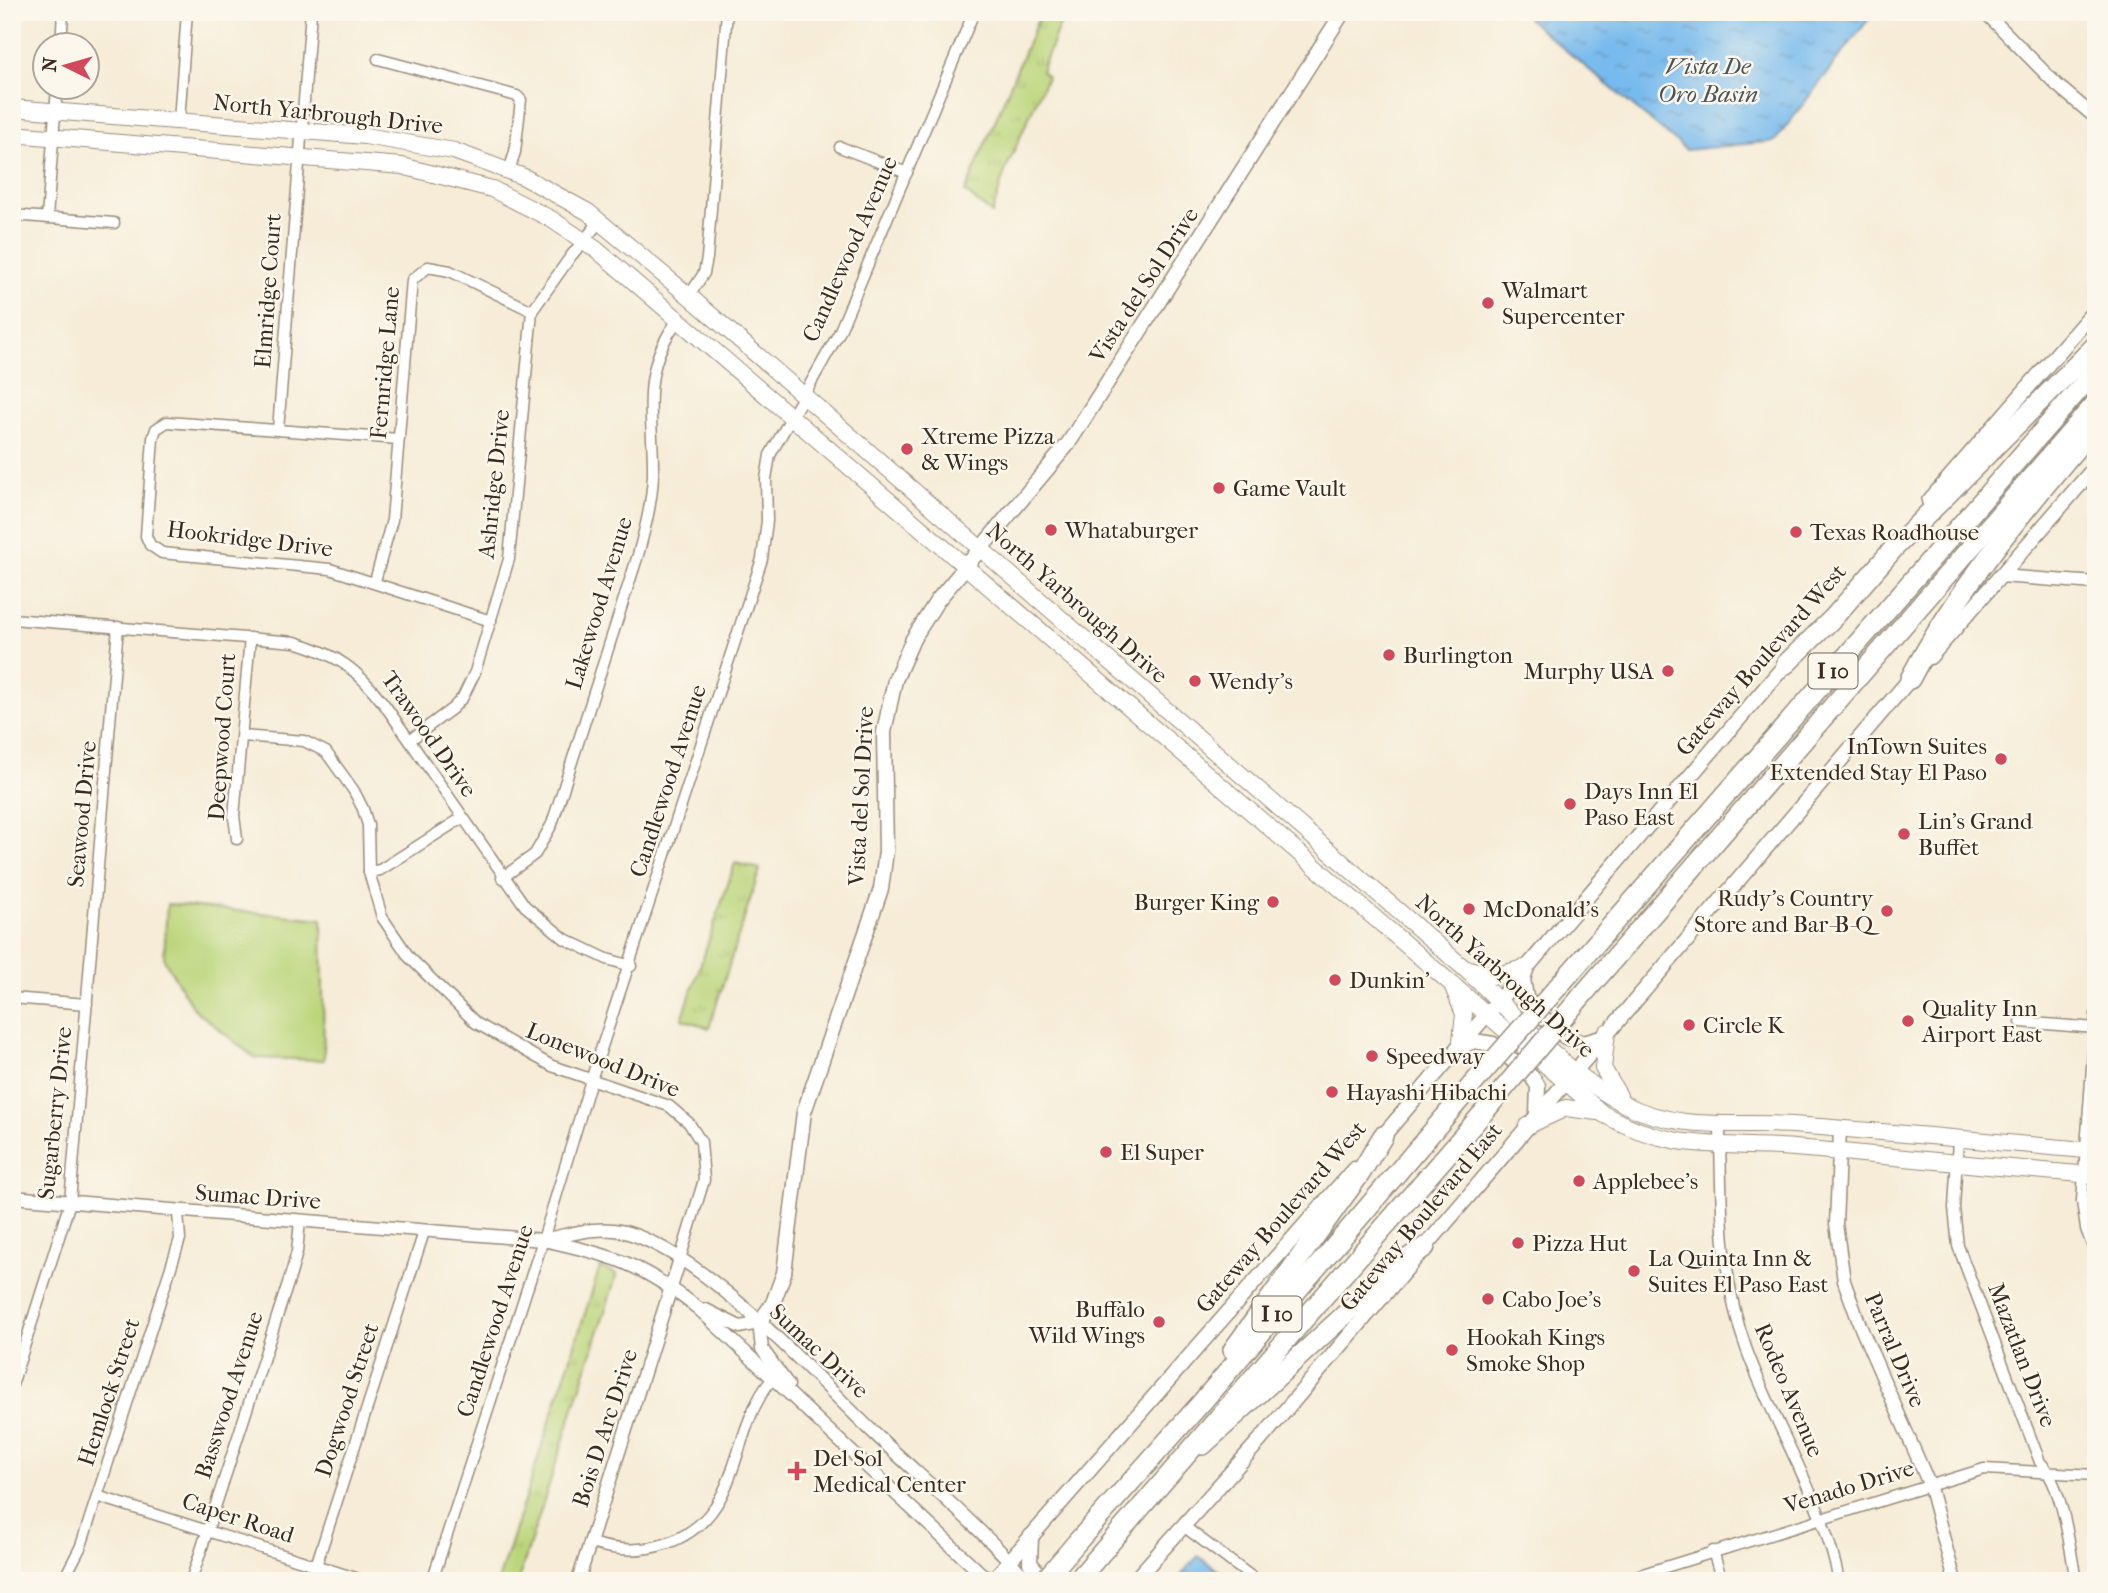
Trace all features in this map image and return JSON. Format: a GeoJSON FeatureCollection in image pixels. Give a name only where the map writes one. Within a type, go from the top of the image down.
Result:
{"type":"FeatureCollection","features":[{"type":"Feature","properties":{"kind":"highway"},"geometry":{"type":"LineString","coordinates":[[1786,664],[1834,617],[1903,540],[2096,345]]}},
{"type":"Feature","properties":{"kind":"highway","name":"I 10"},"geometry":{"type":"LineString","coordinates":[[1044,1581],[1202,1402],[1472,1085],[2096,370]]}},
{"type":"Feature","properties":{"kind":"highway","name":"I 10"},"geometry":{"type":"LineString","coordinates":[[1077,1581],[2096,403]]}},
{"type":"Feature","properties":{"kind":"highway"},"geometry":{"type":"LineString","coordinates":[[1910,679],[1931,639],[1993,550],[2096,425]]}},
{"type":"Feature","properties":{"kind":"highway"},"geometry":{"type":"LineString","coordinates":[[1202,1402],[1242,1336],[1352,1184],[1383,1136]]}},
{"type":"Feature","properties":{"kind":"highway"},"geometry":{"type":"LineString","coordinates":[[1167,1474],[1222,1431],[1401,1263],[1425,1247]]}},
{"type":"Feature","properties":{"kind":"main road","name":"Vista del Sol Drive"},"geometry":{"type":"LineString","coordinates":[[760,1323],[773,1303],[784,1273],[804,1112],[881,889],[886,828],[882,758],[889,701],[913,639],[937,601],[1075,433],[1343,12]]}},
{"type":"Feature","properties":{"kind":"main road","name":"North Yarbrough Drive"},"geometry":{"type":"LineString","coordinates":[[12,108],[303,130],[430,145],[509,171],[600,221],[689,296],[1498,998],[1604,1114],[1654,1137],[1721,1147],[1792,1148],[2089,1175]]}},
{"type":"Feature","properties":{"kind":"main road","name":"North Yarbrough Drive"},"geometry":{"type":"LineString","coordinates":[[12,134],[402,166],[468,181],[522,202],[583,240],[678,320],[1485,1013],[1569,1076],[1624,1104],[1664,1119],[1720,1126],[1773,1124],[2090,1150]]}},
{"type":"Feature","properties":{"kind":"main road","name":"Gateway Boulevard West"},"geometry":{"type":"LineString","coordinates":[[991,1581],[1383,1136],[1526,965],[2096,309]]}},
{"type":"Feature","properties":{"kind":"main road","name":"Gateway Boulevard East"},"geometry":{"type":"LineString","coordinates":[[1134,1581],[1261,1439],[1604,1035],[2096,466]]}},
{"type":"Feature","properties":{"kind":"main road"},"geometry":{"type":"LineString","coordinates":[[1249,810],[1262,793]]}},
{"type":"Feature","properties":{"kind":"main road"},"geometry":{"type":"LineString","coordinates":[[1464,968],[1493,976],[1526,965]]}},
{"type":"Feature","properties":{"kind":"main road"},"geometry":{"type":"LineString","coordinates":[[1526,965],[1523,979],[1527,1003],[1565,1037],[1584,1043],[1604,1035],[1603,1068],[1606,1079],[1624,1104]]}},
{"type":"Feature","properties":{"kind":"main road"},"geometry":{"type":"LineString","coordinates":[[1450,982],[1464,1014],[1458,1045],[1474,1041],[1493,1044],[1532,1077],[1538,1086],[1532,1120],[1566,1108],[1604,1114]]}},
{"type":"Feature","properties":{"kind":"main road"},"geometry":{"type":"LineString","coordinates":[[1032,1535],[1028,1549],[1030,1563],[1044,1581]]}},
{"type":"Feature","properties":{"kind":"street"},"geometry":{"type":"LineString","coordinates":[[62,32],[63,12]]}},
{"type":"Feature","properties":{"kind":"street"},"geometry":{"type":"LineString","coordinates":[[179,121],[187,12]]}},
{"type":"Feature","properties":{"kind":"street","name":"Elmridge Court"},"geometry":{"type":"LineString","coordinates":[[278,430],[311,12]]}},
{"type":"Feature","properties":{"kind":"street"},"geometry":{"type":"LineString","coordinates":[[689,296],[704,273],[707,258],[727,12]]}},
{"type":"Feature","properties":{"kind":"street","name":"Candlewood Avenue"},"geometry":{"type":"LineString","coordinates":[[432,1581],[543,1240],[591,1080],[631,966],[762,559],[766,538],[766,479],[770,455],[839,332],[974,12]]}},
{"type":"Feature","properties":{"kind":"street"},"geometry":{"type":"LineString","coordinates":[[1985,12],[2037,66],[2096,118]]}},
{"type":"Feature","properties":{"kind":"street"},"geometry":{"type":"LineString","coordinates":[[378,60],[517,96],[521,100],[519,124],[509,171]]}},
{"type":"Feature","properties":{"kind":"street"},"geometry":{"type":"LineString","coordinates":[[47,218],[56,102]]}},
{"type":"Feature","properties":{"kind":"street"},"geometry":{"type":"LineString","coordinates":[[840,147],[906,173]]}},
{"type":"Feature","properties":{"kind":"street"},"geometry":{"type":"LineString","coordinates":[[12,215],[114,223]]}},
{"type":"Feature","properties":{"kind":"street","name":"Ashridge Drive"},"geometry":{"type":"LineString","coordinates":[[410,740],[438,722],[463,697],[475,672],[503,588],[511,545],[533,311],[583,240],[600,221]]}},
{"type":"Feature","properties":{"kind":"street","name":"Fernridge Lane"},"geometry":{"type":"LineString","coordinates":[[375,582],[392,520],[412,280],[418,272],[433,267],[450,271],[533,311]]}},
{"type":"Feature","properties":{"kind":"street","name":"Lakewood Avenue"},"geometry":{"type":"LineString","coordinates":[[502,878],[535,854],[552,824],[634,568],[651,499],[651,380],[660,349],[678,320]]}},
{"type":"Feature","properties":{"kind":"street","name":"Hookridge Drive"},"geometry":{"type":"LineString","coordinates":[[399,439],[170,421],[161,425],[153,438],[146,536],[150,545],[162,553],[330,569],[491,621]]}},
{"type":"Feature","properties":{"kind":"street"},"geometry":{"type":"LineString","coordinates":[[2000,576],[2096,583]]}},
{"type":"Feature","properties":{"kind":"street","name":"Trawood Drive"},"geometry":{"type":"LineString","coordinates":[[12,619],[295,642],[339,659],[361,674],[410,740],[502,878],[525,906],[565,939],[607,959],[631,966]]}},
{"type":"Feature","properties":{"kind":"street","name":"Seawood Drive"},"geometry":{"type":"LineString","coordinates":[[87,1004],[118,627]]}},
{"type":"Feature","properties":{"kind":"street","name":"Deepwood Court"},"geometry":{"type":"LineString","coordinates":[[237,839],[234,816],[250,638]]}},
{"type":"Feature","properties":{"kind":"street","name":"Lonewood Drive"},"geometry":{"type":"LineString","coordinates":[[242,736],[304,741],[326,752],[354,791],[363,809],[368,825],[369,872],[373,894],[393,934],[409,957],[476,1023],[527,1055],[669,1106],[681,1115],[701,1142],[704,1180],[680,1259]]}},
{"type":"Feature","properties":{"kind":"street"},"geometry":{"type":"LineString","coordinates":[[369,872],[380,870],[462,818]]}},
{"type":"Feature","properties":{"kind":"street"},"geometry":{"type":"LineString","coordinates":[[12,998],[87,1004]]}},
{"type":"Feature","properties":{"kind":"street","name":"Sugarberry Drive"},"geometry":{"type":"LineString","coordinates":[[12,1385],[70,1202],[87,1004]]}},
{"type":"Feature","properties":{"kind":"street"},"geometry":{"type":"LineString","coordinates":[[2096,1014],[2089,1175],[2082,1215],[2096,1255]]}},
{"type":"Feature","properties":{"kind":"street"},"geometry":{"type":"LineString","coordinates":[[2021,1023],[2095,1028]]}},
{"type":"Feature","properties":{"kind":"street","name":"Rodeo Avenue"},"geometry":{"type":"LineString","coordinates":[[1720,1126],[1721,1227],[1735,1314],[1746,1349],[1821,1517],[1839,1581]]}},
{"type":"Feature","properties":{"kind":"street","name":"Parral Drive"},"geometry":{"type":"LineString","coordinates":[[1840,1129],[1836,1224],[1844,1281],[1861,1328],[1929,1484],[1955,1581]]}},
{"type":"Feature","properties":{"kind":"street","name":"Mazatlan Drive"},"geometry":{"type":"LineString","coordinates":[[1958,1140],[1954,1217],[1958,1246],[2040,1462],[2049,1472],[2066,1530],[2076,1581]]}},
{"type":"Feature","properties":{"kind":"street","name":"Sumac Drive"},"geometry":{"type":"LineString","coordinates":[[12,1197],[424,1233],[543,1240],[606,1254],[652,1274],[687,1300],[991,1581]]}},
{"type":"Feature","properties":{"kind":"street","name":"Hemlock Street"},"geometry":{"type":"LineString","coordinates":[[63,1581],[81,1546],[180,1239],[178,1213]]}},
{"type":"Feature","properties":{"kind":"street","name":"Basswood Avenue"},"geometry":{"type":"LineString","coordinates":[[191,1581],[294,1263],[300,1221]]}},
{"type":"Feature","properties":{"kind":"street","name":"Sumac Drive"},"geometry":{"type":"LineString","coordinates":[[543,1240],[610,1229],[638,1237],[696,1268],[760,1323],[1010,1560],[1028,1581]]}},
{"type":"Feature","properties":{"kind":"street","name":"Dogwood Street"},"geometry":{"type":"LineString","coordinates":[[311,1581],[424,1233]]}},
{"type":"Feature","properties":{"kind":"street","name":"Bois D Arc Drive"},"geometry":{"type":"LineString","coordinates":[[578,1581],[680,1259]]}},
{"type":"Feature","properties":{"kind":"street"},"geometry":{"type":"LineString","coordinates":[[687,1300],[740,1328],[760,1323],[762,1349],[814,1418]]}},
{"type":"Feature","properties":{"kind":"street"},"geometry":{"type":"LineString","coordinates":[[591,1543],[623,1550],[656,1547],[674,1541],[701,1524],[718,1506],[728,1485],[756,1398],[772,1379]]}},
{"type":"Feature","properties":{"kind":"street","name":"Venado Drive"},"geometry":{"type":"LineString","coordinates":[[1620,1581],[1984,1469],[2096,1475]]}},
{"type":"Feature","properties":{"kind":"street","name":"Caper Road"},"geometry":{"type":"LineString","coordinates":[[97,1496],[365,1581]]}},
{"type":"Feature","properties":{"kind":"street"},"geometry":{"type":"LineString","coordinates":[[1182,1525],[1257,1581]]}},
{"type":"Feature","properties":{"kind":"street"},"geometry":{"type":"LineString","coordinates":[[1713,1551],[1721,1581]]}},
{"type":"Feature","properties":{"kind":"green space"},"geometry":{"type":"Polygon","coordinates":[[[1041,12],[1065,12],[1041,71],[1047,77],[1005,171],[992,214],[965,192],[1041,12]]]}},
{"type":"Feature","properties":{"kind":"green space"},"geometry":{"type":"Polygon","coordinates":[[[735,863],[760,869],[709,1028],[682,1019],[735,863]]]}},
{"type":"Feature","properties":{"kind":"green space"},"geometry":{"type":"Polygon","coordinates":[[[167,904],[322,919],[324,1060],[255,1058],[193,1008],[164,959],[167,904]]]}},
{"type":"Feature","properties":{"kind":"green space"},"geometry":{"type":"Polygon","coordinates":[[[600,1267],[617,1274],[518,1581],[498,1581],[600,1267]]]}},
{"type":"Feature","properties":{"kind":"water","name":"Vista De Oro Basin"},"geometry":{"type":"Polygon","coordinates":[[[1532,12],[1874,12],[1775,141],[1686,150],[1527,18],[1532,12]]]}},
{"type":"Feature","properties":{"kind":"water"},"geometry":{"type":"Polygon","coordinates":[[[1198,1556],[1233,1581],[1176,1581],[1198,1556]]]}},
{"type":"Feature","properties":{"kind":"place","name":"Walmart Supercenter"},"geometry":{"type":"Point","coordinates":[1488,303]}},
{"type":"Feature","properties":{"kind":"place","name":"Xtreme Pizza & Wings"},"geometry":{"type":"Point","coordinates":[907,449]}},
{"type":"Feature","properties":{"kind":"place","name":"Game Vault"},"geometry":{"type":"Point","coordinates":[1219,488]}},
{"type":"Feature","properties":{"kind":"place","name":"Whataburger"},"geometry":{"type":"Point","coordinates":[1051,530]}},
{"type":"Feature","properties":{"kind":"place","name":"Texas Roadhouse"},"geometry":{"type":"Point","coordinates":[1796,532]}},
{"type":"Feature","properties":{"kind":"place","name":"Burlington"},"geometry":{"type":"Point","coordinates":[1389,655]}},
{"type":"Feature","properties":{"kind":"place","name":"Murphy USA"},"geometry":{"type":"Point","coordinates":[1668,671]}},
{"type":"Feature","properties":{"kind":"place","name":"Wendy's"},"geometry":{"type":"Point","coordinates":[1195,681]}},
{"type":"Feature","properties":{"kind":"place","name":"InTown Suites Extended Stay El Paso"},"geometry":{"type":"Point","coordinates":[2001,759]}},
{"type":"Feature","properties":{"kind":"place","name":"Days Inn El Paso East"},"geometry":{"type":"Point","coordinates":[1570,804]}},
{"type":"Feature","properties":{"kind":"place","name":"Lin's Grand Buffet"},"geometry":{"type":"Point","coordinates":[1904,834]}},
{"type":"Feature","properties":{"kind":"place","name":"Burger King"},"geometry":{"type":"Point","coordinates":[1273,902]}},
{"type":"Feature","properties":{"kind":"place","name":"McDonald's"},"geometry":{"type":"Point","coordinates":[1469,909]}},
{"type":"Feature","properties":{"kind":"place","name":"Rudy's Country Store and Bar-B-Q"},"geometry":{"type":"Point","coordinates":[1887,911]}},
{"type":"Feature","properties":{"kind":"place","name":"Dunkin'"},"geometry":{"type":"Point","coordinates":[1335,980]}},
{"type":"Feature","properties":{"kind":"place","name":"Quality Inn Airport East"},"geometry":{"type":"Point","coordinates":[1908,1021]}},
{"type":"Feature","properties":{"kind":"place","name":"Circle K"},"geometry":{"type":"Point","coordinates":[1689,1025]}},
{"type":"Feature","properties":{"kind":"place","name":"Speedway"},"geometry":{"type":"Point","coordinates":[1372,1056]}},
{"type":"Feature","properties":{"kind":"place","name":"Hayashi Hibachi"},"geometry":{"type":"Point","coordinates":[1332,1092]}},
{"type":"Feature","properties":{"kind":"place","name":"El Super"},"geometry":{"type":"Point","coordinates":[1106,1152]}},
{"type":"Feature","properties":{"kind":"place","name":"Applebee's"},"geometry":{"type":"Point","coordinates":[1579,1181]}},
{"type":"Feature","properties":{"kind":"place","name":"Pizza Hut"},"geometry":{"type":"Point","coordinates":[1518,1243]}},
{"type":"Feature","properties":{"kind":"place","name":"La Quinta Inn & Suites El Paso East"},"geometry":{"type":"Point","coordinates":[1634,1271]}},
{"type":"Feature","properties":{"kind":"place","name":"Cabo Joe's"},"geometry":{"type":"Point","coordinates":[1488,1299]}},
{"type":"Feature","properties":{"kind":"place","name":"Buffalo Wild Wings"},"geometry":{"type":"Point","coordinates":[1159,1322]}},
{"type":"Feature","properties":{"kind":"place","name":"Hookah Kings Smoke Shop"},"geometry":{"type":"Point","coordinates":[1452,1350]}},
{"type":"Feature","properties":{"kind":"place","name":"Del Sol Medical Center"},"geometry":{"type":"Point","coordinates":[797,1471]}}]}
